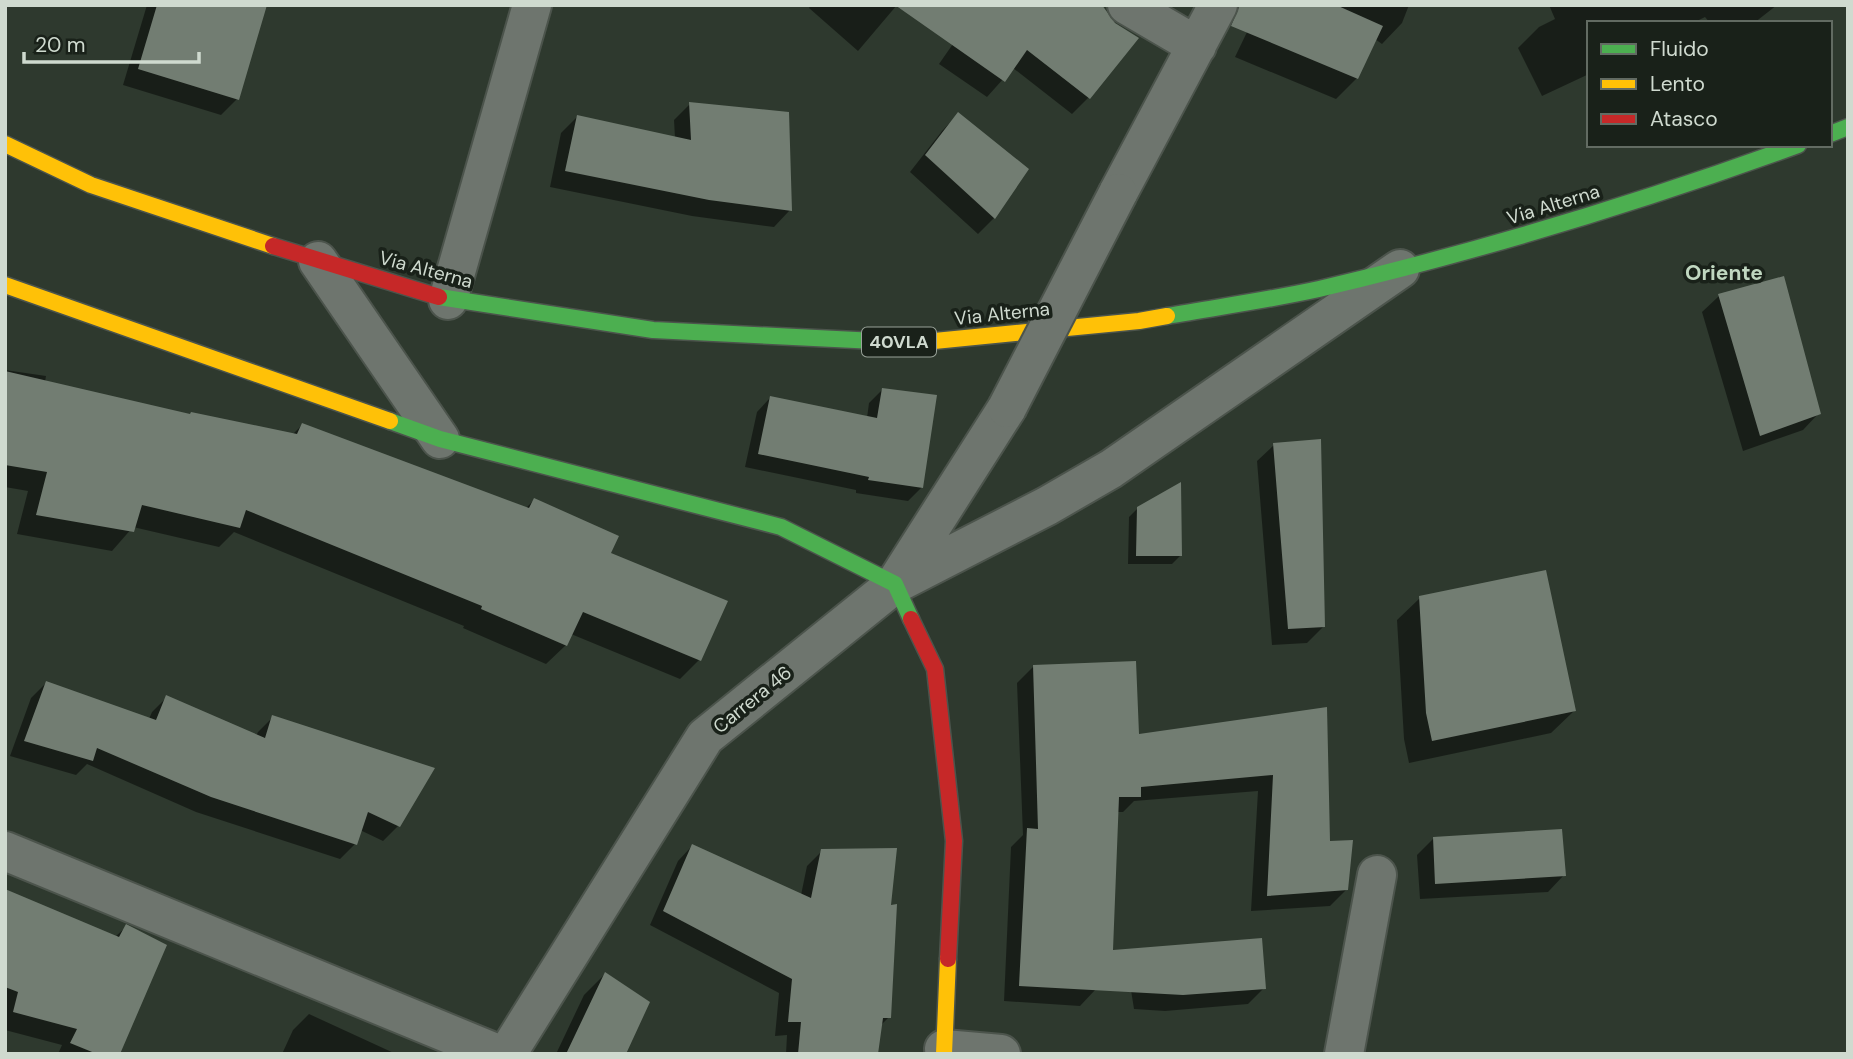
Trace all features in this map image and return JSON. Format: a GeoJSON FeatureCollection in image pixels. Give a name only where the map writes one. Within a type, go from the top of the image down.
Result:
{"type":"FeatureCollection","features":[{"type":"Feature","properties":{"kind":"main road","name":"Via Alterna"},"geometry":{"type":"LineString","coordinates":[[5,144],[91,185],[318,261],[448,300],[653,330],[914,342],[1139,321],[1317,289],[1474,249],[1676,189],[1792,147]]}},
{"type":"Feature","properties":{"kind":"main road"},"geometry":{"type":"LineString","coordinates":[[5,285],[439,439],[781,527],[895,584],[935,669],[954,841],[944,1051]]}},
{"type":"Feature","properties":{"kind":"street"},"geometry":{"type":"LineString","coordinates":[[448,300],[532,5]]}},
{"type":"Feature","properties":{"kind":"street"},"geometry":{"type":"LineString","coordinates":[[1127,5],[1197,46]]}},
{"type":"Feature","properties":{"kind":"street","name":"Carrera 46"},"geometry":{"type":"LineString","coordinates":[[508,1054],[705,737],[895,584],[1007,408],[1217,5]]}},
{"type":"Feature","properties":{"kind":"street"},"geometry":{"type":"LineString","coordinates":[[318,261],[439,439]]}},
{"type":"Feature","properties":{"kind":"street"},"geometry":{"type":"LineString","coordinates":[[895,584],[1047,506],[1111,469],[1404,266]]}},
{"type":"Feature","properties":{"kind":"street"},"geometry":{"type":"LineString","coordinates":[[5,851],[498,1054]]}},
{"type":"Feature","properties":{"kind":"street"},"geometry":{"type":"LineString","coordinates":[[1344,1054],[1377,875]]}},
{"type":"Feature","properties":{"kind":"street"},"geometry":{"type":"LineString","coordinates":[[944,1051],[1001,1054]]}},
{"type":"Feature","properties":{"kind":"building"},"geometry":{"type":"Polygon","coordinates":[[[157,5],[267,5],[239,100],[138,69],[157,5]]]}},
{"type":"Feature","properties":{"kind":"building"},"geometry":{"type":"Polygon","coordinates":[[[895,5],[1102,5],[1115,23],[1139,38],[1090,99],[1027,50],[1005,82],[895,5]]]}},
{"type":"Feature","properties":{"kind":"building"},"geometry":{"type":"Polygon","coordinates":[[[1240,5],[1336,5],[1383,26],[1358,79],[1231,26],[1240,5]]]}},
{"type":"Feature","properties":{"kind":"building"},"geometry":{"type":"Polygon","coordinates":[[[689,102],[789,112],[792,211],[709,200],[565,171],[577,115],[691,140],[689,102]]]}},
{"type":"Feature","properties":{"kind":"building"},"geometry":{"type":"Polygon","coordinates":[[[958,112],[1029,169],[995,219],[925,155],[958,112]]]}},
{"type":"Feature","properties":{"kind":"building"},"geometry":{"type":"Polygon","coordinates":[[[1784,276],[1821,414],[1760,436],[1718,294],[1784,276]]]}},
{"type":"Feature","properties":{"kind":"building"},"geometry":{"type":"Polygon","coordinates":[[[5,371],[190,414],[191,412],[297,434],[302,423],[529,508],[534,498],[619,536],[611,553],[728,601],[701,661],[583,612],[567,646],[481,609],[482,606],[246,510],[240,528],[142,505],[134,532],[36,515],[47,472],[5,465],[5,371]]]}},
{"type":"Feature","properties":{"kind":"building"},"geometry":{"type":"Polygon","coordinates":[[[882,388],[937,395],[923,488],[868,480],[869,477],[758,454],[770,396],[877,418],[882,388]]]}},
{"type":"Feature","properties":{"kind":"building"},"geometry":{"type":"Polygon","coordinates":[[[1321,439],[1325,627],[1288,629],[1273,443],[1321,439]]]}},
{"type":"Feature","properties":{"kind":"building"},"geometry":{"type":"Polygon","coordinates":[[[1181,482],[1182,556],[1136,556],[1137,507],[1181,482]]]}},
{"type":"Feature","properties":{"kind":"building"},"geometry":{"type":"Polygon","coordinates":[[[1546,570],[1576,711],[1432,741],[1426,713],[1419,596],[1546,570]]]}},
{"type":"Feature","properties":{"kind":"building"},"geometry":{"type":"Polygon","coordinates":[[[1136,661],[1139,734],[1327,707],[1330,841],[1353,840],[1348,890],[1267,896],[1273,775],[1141,787],[1141,797],[1119,797],[1113,950],[1262,938],[1266,989],[1183,995],[1019,986],[1027,828],[1038,829],[1033,665],[1136,661]]]}},
{"type":"Feature","properties":{"kind":"building"},"geometry":{"type":"Polygon","coordinates":[[[46,681],[156,720],[166,695],[265,738],[272,715],[435,768],[400,827],[368,812],[357,845],[211,797],[97,748],[93,761],[24,741],[46,681]]]}},
{"type":"Feature","properties":{"kind":"building"},"geometry":{"type":"Polygon","coordinates":[[[1562,829],[1566,876],[1435,884],[1433,837],[1562,829]]]}},
{"type":"Feature","properties":{"kind":"building"},"geometry":{"type":"Polygon","coordinates":[[[692,844],[811,898],[821,849],[897,848],[891,905],[897,904],[891,1018],[883,1018],[878,1054],[798,1054],[801,1022],[788,1022],[792,979],[663,911],[692,844]]]}},
{"type":"Feature","properties":{"kind":"building"},"geometry":{"type":"Polygon","coordinates":[[[5,889],[119,937],[126,924],[167,945],[120,1054],[97,1054],[70,1043],[77,1029],[13,1012],[18,992],[5,987],[5,889]]]}},
{"type":"Feature","properties":{"kind":"building"},"geometry":{"type":"Polygon","coordinates":[[[605,972],[650,1002],[626,1054],[566,1054],[605,972]]]}},
{"type":"Feature","properties":{"kind":"traffic: fast"},"geometry":{"type":"LineString","coordinates":[[1832,133],[1848,127]]}},
{"type":"Feature","properties":{"kind":"traffic: fast"},"geometry":{"type":"LineString","coordinates":[[1167,316],[1319,289],[1500,242],[1620,206],[1792,147]]}},
{"type":"Feature","properties":{"kind":"traffic: fast"},"geometry":{"type":"LineString","coordinates":[[439,297],[653,330],[896,342]]}},
{"type":"Feature","properties":{"kind":"traffic: fast"},"geometry":{"type":"LineString","coordinates":[[390,421],[440,439],[781,527],[895,584],[911,619]]}},
{"type":"Feature","properties":{"kind":"traffic: slow"},"geometry":{"type":"LineString","coordinates":[[5,144],[91,185],[273,246]]}},
{"type":"Feature","properties":{"kind":"traffic: slow"},"geometry":{"type":"LineString","coordinates":[[5,285],[390,421]]}},
{"type":"Feature","properties":{"kind":"traffic: slow"},"geometry":{"type":"LineString","coordinates":[[896,342],[914,343],[1167,316]]}},
{"type":"Feature","properties":{"kind":"traffic: slow"},"geometry":{"type":"LineString","coordinates":[[944,1054],[948,959]]}},
{"type":"Feature","properties":{"kind":"traffic: jam"},"geometry":{"type":"LineString","coordinates":[[273,246],[439,297]]}},
{"type":"Feature","properties":{"kind":"traffic: jam"},"geometry":{"type":"LineString","coordinates":[[911,619],[935,669],[954,841],[948,959]]}},
{"type":"Feature","properties":{"kind":"district","name":"Oriente"},"geometry":{"type":"Point","coordinates":[1724,273]}}]}
